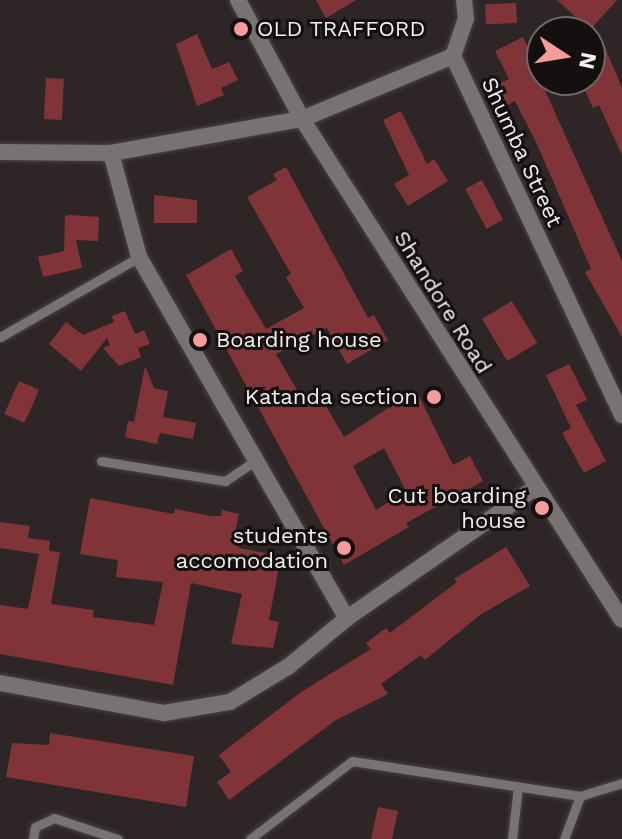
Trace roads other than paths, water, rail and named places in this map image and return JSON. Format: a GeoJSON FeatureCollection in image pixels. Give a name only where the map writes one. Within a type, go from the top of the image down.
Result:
{"type":"FeatureCollection","features":[{"type":"Feature","properties":{"kind":"street","name":"Shandore Road"},"geometry":{"type":"LineString","coordinates":[[238,0],[302,119],[622,620]]}},
{"type":"Feature","properties":{"kind":"street"},"geometry":{"type":"LineString","coordinates":[[0,152],[111,153],[302,119],[453,56],[466,19],[464,0]]}},
{"type":"Feature","properties":{"kind":"street","name":"Shumba Street"},"geometry":{"type":"LineString","coordinates":[[453,56],[622,415]]}},
{"type":"Feature","properties":{"kind":"street"},"geometry":{"type":"LineString","coordinates":[[111,153],[139,257],[253,462],[347,618]]}},
{"type":"Feature","properties":{"kind":"street"},"geometry":{"type":"LineString","coordinates":[[0,683],[164,713],[230,702],[289,666],[347,618],[535,488]]}},
{"type":"Feature","properties":{"kind":"lane"},"geometry":{"type":"LineString","coordinates":[[0,337],[139,257]]}},
{"type":"Feature","properties":{"kind":"lane"},"geometry":{"type":"LineString","coordinates":[[101,461],[225,481],[253,462]]}},
{"type":"Feature","properties":{"kind":"lane"},"geometry":{"type":"LineString","coordinates":[[250,839],[352,761],[580,796],[622,783]]}},
{"type":"Feature","properties":{"kind":"lane"},"geometry":{"type":"LineString","coordinates":[[512,839],[518,786]]}},
{"type":"Feature","properties":{"kind":"lane"},"geometry":{"type":"LineString","coordinates":[[564,839],[580,796]]}},
{"type":"Feature","properties":{"kind":"lane"},"geometry":{"type":"LineString","coordinates":[[33,839],[35,827],[54,818],[118,839]]}},
{"type":"Feature","properties":{"kind":"place","name":"OLD TRAFFORD"},"geometry":{"type":"Point","coordinates":[241,29]}},
{"type":"Feature","properties":{"kind":"place","name":"Boarding house"},"geometry":{"type":"Point","coordinates":[200,340]}},
{"type":"Feature","properties":{"kind":"place","name":"Katanda section"},"geometry":{"type":"Point","coordinates":[434,397]}},
{"type":"Feature","properties":{"kind":"place","name":"Cut boarding house"},"geometry":{"type":"Point","coordinates":[542,508]}},
{"type":"Feature","properties":{"kind":"place","name":"students accomodation"},"geometry":{"type":"Point","coordinates":[344,548]}}]}
